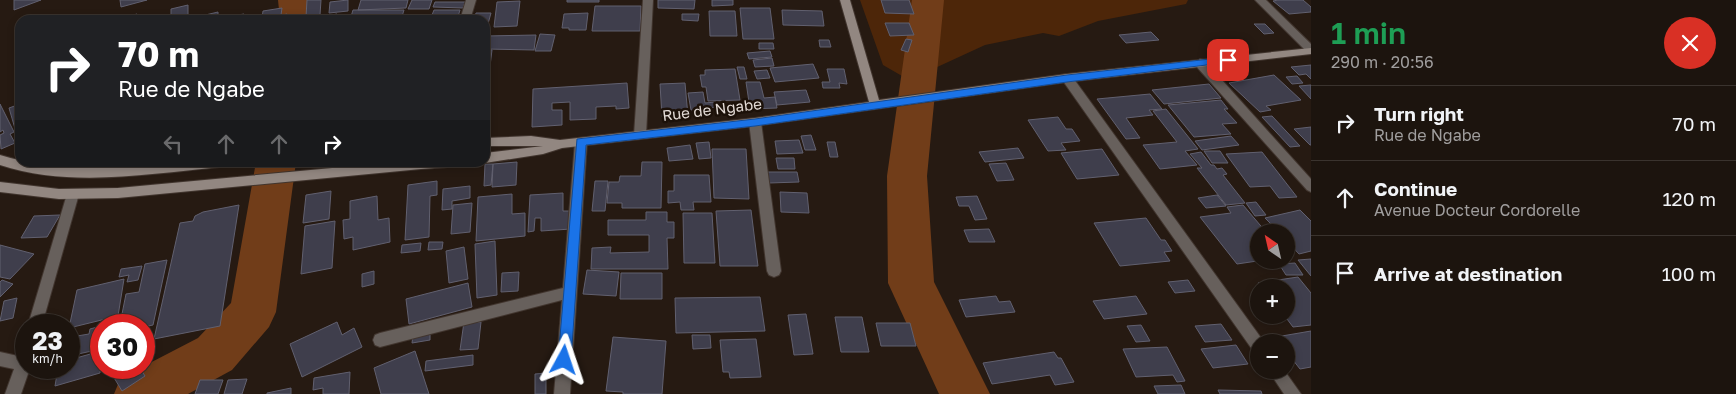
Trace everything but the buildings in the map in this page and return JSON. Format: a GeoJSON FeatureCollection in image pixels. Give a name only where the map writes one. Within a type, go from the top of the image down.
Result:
{"type":"FeatureCollection","features":[{"type":"Feature","properties":{"kind":"street"},"geometry":{"type":"LineString","coordinates":[[466,15],[471,0]]}},
{"type":"Feature","properties":{"kind":"street"},"geometry":{"type":"LineString","coordinates":[[640,135],[648,0]]}},
{"type":"Feature","properties":{"kind":"street"},"geometry":{"type":"LineString","coordinates":[[845,0],[875,105]]}},
{"type":"Feature","properties":{"kind":"street"},"geometry":{"type":"LineString","coordinates":[[1260,0],[1311,51]]}},
{"type":"Feature","properties":{"kind":"street","name":"Rue de Ngabe"},"geometry":{"type":"LineString","coordinates":[[490,157],[543,150],[562,144],[755,122],[944,97],[1067,78],[1311,51]]}},
{"type":"Feature","properties":{"kind":"street"},"geometry":{"type":"LineString","coordinates":[[1200,63],[1311,187]]}},
{"type":"Feature","properties":{"kind":"street"},"geometry":{"type":"LineString","coordinates":[[1067,78],[1250,334]]}},
{"type":"Feature","properties":{"kind":"street"},"geometry":{"type":"LineString","coordinates":[[755,122],[774,270]]}},
{"type":"Feature","properties":{"kind":"street"},"geometry":{"type":"LineString","coordinates":[[490,142],[548,141],[562,144]]}},
{"type":"Feature","properties":{"kind":"street"},"geometry":{"type":"LineString","coordinates":[[562,394],[581,142]]}},
{"type":"Feature","properties":{"kind":"street"},"geometry":{"type":"LineString","coordinates":[[0,160],[15,164]]}},
{"type":"Feature","properties":{"kind":"street"},"geometry":{"type":"LineString","coordinates":[[25,167],[60,172],[140,167]]}},
{"type":"Feature","properties":{"kind":"street"},"geometry":{"type":"LineString","coordinates":[[0,187],[35,193],[73,194],[134,191],[382,167]]}},
{"type":"Feature","properties":{"kind":"street"},"geometry":{"type":"LineString","coordinates":[[38,314],[73,194]]}},
{"type":"Feature","properties":{"kind":"street"},"geometry":{"type":"LineString","coordinates":[[380,340],[570,292]]}},
{"type":"Feature","properties":{"kind":"street"},"geometry":{"type":"LineString","coordinates":[[0,358],[15,359]]}},
{"type":"Feature","properties":{"kind":"street"},"geometry":{"type":"LineString","coordinates":[[13,394],[18,379]]}},
{"type":"Feature","properties":{"kind":"street"},"geometry":{"type":"LineString","coordinates":[[1281,379],[1292,394]]}},
{"type":"Feature","properties":{"kind":"shaded area"},"geometry":{"type":"Polygon","coordinates":[[[860,0],[1188,0],[1186,4],[1098,21],[1059,36],[1043,33],[985,45],[909,80],[883,65],[860,0]]]}},
{"type":"Feature","properties":{"kind":"waterway"},"geometry":{"type":"LineString","coordinates":[[294,0],[296,15]]}},
{"type":"Feature","properties":{"kind":"waterway"},"geometry":{"type":"LineString","coordinates":[[928,0],[907,176],[911,283],[965,394]]}},
{"type":"Feature","properties":{"kind":"waterway"},"geometry":{"type":"LineString","coordinates":[[139,394],[215,354],[253,312],[275,167]]}},
{"type":"Feature","properties":{"kind":"route"},"geometry":{"type":"LineString","coordinates":[[564,360],[581,142],[755,122],[944,97],[1067,78],[1228,60]]}}]}
